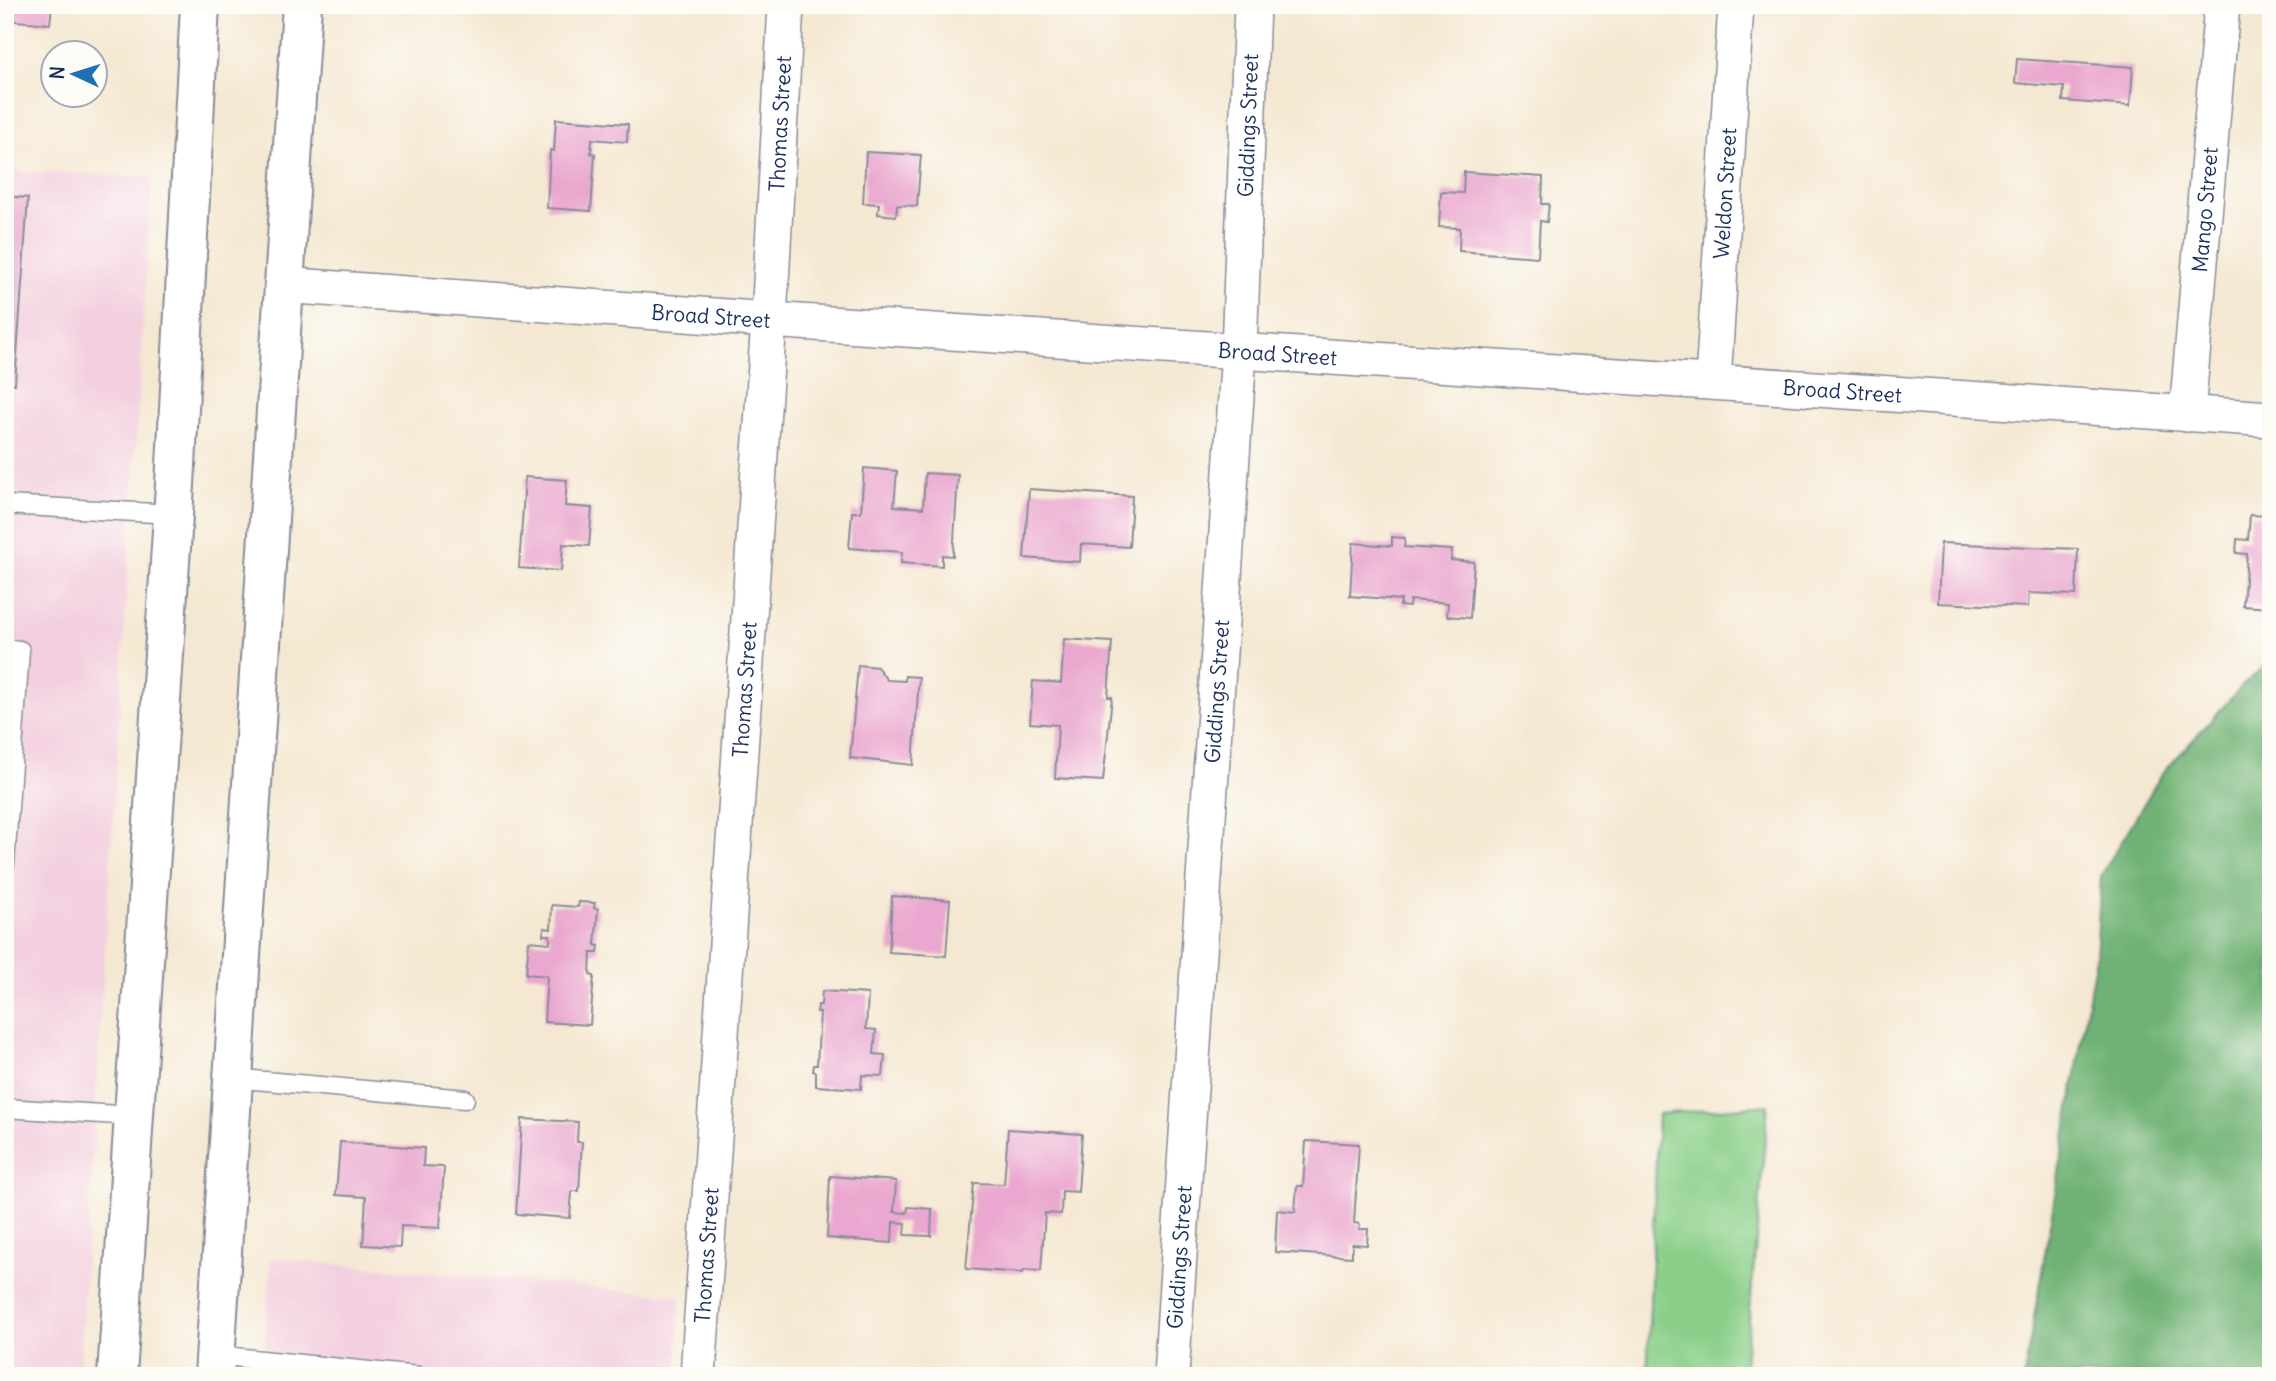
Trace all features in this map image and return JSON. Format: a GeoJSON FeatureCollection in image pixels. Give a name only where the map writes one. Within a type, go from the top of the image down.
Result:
{"type":"FeatureCollection","features":[{"type":"Feature","properties":{"kind":"main road"},"geometry":{"type":"LineString","coordinates":[[117,1376],[173,514],[200,5]]}},
{"type":"Feature","properties":{"kind":"main road"},"geometry":{"type":"LineString","coordinates":[[214,1365],[302,5]]}},
{"type":"Feature","properties":{"kind":"street","name":"Thomas Street"},"geometry":{"type":"LineString","coordinates":[[698,1376],[769,320],[786,5]]}},
{"type":"Feature","properties":{"kind":"street","name":"Giddings Street"},"geometry":{"type":"LineString","coordinates":[[1171,1376],[1240,351],[1252,5]]}},
{"type":"Feature","properties":{"kind":"street","name":"Weldon Street"},"geometry":{"type":"LineString","coordinates":[[1713,382],[1736,5]]}},
{"type":"Feature","properties":{"kind":"street","name":"Mango Street"},"geometry":{"type":"LineString","coordinates":[[2187,414],[2222,5]]}},
{"type":"Feature","properties":{"kind":"street","name":"Broad Street"},"geometry":{"type":"LineString","coordinates":[[282,285],[769,320],[2271,419]]}},
{"type":"Feature","properties":{"kind":"lane"},"geometry":{"type":"LineString","coordinates":[[5,505],[173,514]]}},
{"type":"Feature","properties":{"kind":"lane"},"geometry":{"type":"LineString","coordinates":[[5,649],[20,650],[5,864]]}},
{"type":"Feature","properties":{"kind":"lane"},"geometry":{"type":"LineString","coordinates":[[232,1077],[465,1099]]}},
{"type":"Feature","properties":{"kind":"lane"},"geometry":{"type":"LineString","coordinates":[[5,1108],[134,1116]]}},
{"type":"Feature","properties":{"kind":"lane"},"geometry":{"type":"LineString","coordinates":[[214,1365],[418,1376]]}},
{"type":"Feature","properties":{"kind":"shaded area"},"geometry":{"type":"Polygon","coordinates":[[[5,171],[152,177],[79,1376],[5,1376],[5,171]]]}},
{"type":"Feature","properties":{"kind":"shaded area"},"geometry":{"type":"Polygon","coordinates":[[[271,1258],[681,1296],[676,1376],[262,1376],[271,1258]]]}},
{"type":"Feature","properties":{"kind":"green space"},"geometry":{"type":"Polygon","coordinates":[[[2271,661],[2271,1376],[2024,1376],[2096,956],[2101,876],[2161,775],[2244,684],[2271,661]]]}},
{"type":"Feature","properties":{"kind":"green space"},"geometry":{"type":"Polygon","coordinates":[[[1768,1105],[1744,1376],[1647,1376],[1658,1114],[1768,1105]]]}},
{"type":"Feature","properties":{"kind":"building"},"geometry":{"type":"Polygon","coordinates":[[[5,5],[52,5],[50,24],[5,20],[5,5]]]}},
{"type":"Feature","properties":{"kind":"building"},"geometry":{"type":"Polygon","coordinates":[[[2017,59],[2133,67],[2130,106],[2063,101],[2064,87],[2015,83],[2017,59]]]}},
{"type":"Feature","properties":{"kind":"building"},"geometry":{"type":"Polygon","coordinates":[[[556,119],[628,124],[627,142],[592,139],[591,153],[595,154],[591,211],[547,208],[550,150],[554,151],[556,119]]]}},
{"type":"Feature","properties":{"kind":"building"},"geometry":{"type":"Polygon","coordinates":[[[866,152],[921,155],[917,206],[897,205],[896,216],[878,214],[879,204],[863,203],[866,152]]]}},
{"type":"Feature","properties":{"kind":"building"},"geometry":{"type":"Polygon","coordinates":[[[1464,172],[1543,177],[1542,204],[1549,204],[1547,222],[1540,221],[1538,257],[1459,251],[1460,228],[1439,227],[1441,192],[1463,193],[1464,172]]]}},
{"type":"Feature","properties":{"kind":"building"},"geometry":{"type":"Polygon","coordinates":[[[5,196],[28,198],[15,384],[5,383],[5,196]]]}},
{"type":"Feature","properties":{"kind":"building"},"geometry":{"type":"Polygon","coordinates":[[[864,468],[897,471],[894,506],[923,508],[925,473],[958,475],[953,556],[942,555],[942,566],[901,563],[902,552],[849,548],[852,512],[861,512],[864,468]]]}},
{"type":"Feature","properties":{"kind":"building"},"geometry":{"type":"Polygon","coordinates":[[[525,477],[567,480],[565,506],[592,508],[589,546],[563,544],[561,571],[519,568],[525,477]]]}},
{"type":"Feature","properties":{"kind":"building"},"geometry":{"type":"Polygon","coordinates":[[[1029,489],[1132,496],[1129,547],[1081,544],[1080,562],[1024,558],[1029,489]]]}},
{"type":"Feature","properties":{"kind":"building"},"geometry":{"type":"Polygon","coordinates":[[[2250,515],[2271,516],[2271,608],[2243,606],[2247,554],[2236,553],[2237,539],[2248,540],[2250,515]]]}},
{"type":"Feature","properties":{"kind":"building"},"geometry":{"type":"Polygon","coordinates":[[[1392,537],[1405,538],[1404,547],[1452,550],[1451,560],[1474,562],[1470,618],[1447,616],[1448,603],[1410,600],[1409,607],[1400,606],[1401,600],[1350,596],[1353,543],[1392,546],[1392,537]]]}},
{"type":"Feature","properties":{"kind":"building"},"geometry":{"type":"Polygon","coordinates":[[[1941,543],[2078,549],[2076,595],[2029,593],[2028,607],[1938,603],[1941,543]]]}},
{"type":"Feature","properties":{"kind":"building"},"geometry":{"type":"Polygon","coordinates":[[[1064,639],[1112,642],[1108,697],[1112,697],[1103,781],[1055,778],[1058,725],[1030,723],[1033,681],[1061,683],[1064,639]]]}},
{"type":"Feature","properties":{"kind":"building"},"geometry":{"type":"Polygon","coordinates":[[[858,665],[877,667],[887,680],[905,681],[905,676],[919,677],[913,765],[850,758],[858,665]]]}},
{"type":"Feature","properties":{"kind":"building"},"geometry":{"type":"Polygon","coordinates":[[[892,896],[950,900],[946,956],[889,952],[892,896]]]}},
{"type":"Feature","properties":{"kind":"building"},"geometry":{"type":"Polygon","coordinates":[[[579,902],[595,903],[594,908],[598,909],[595,945],[599,946],[598,953],[591,953],[590,975],[594,976],[590,1025],[544,1022],[547,976],[526,974],[529,941],[550,943],[550,935],[543,935],[544,928],[551,929],[552,905],[578,907],[579,902]]]}},
{"type":"Feature","properties":{"kind":"building"},"geometry":{"type":"Polygon","coordinates":[[[822,991],[868,994],[866,1029],[876,1030],[874,1054],[885,1055],[883,1076],[862,1075],[861,1089],[816,1086],[816,1072],[813,1071],[814,1065],[817,1065],[820,1012],[817,1012],[818,1005],[821,1005],[822,991]]]}},
{"type":"Feature","properties":{"kind":"building"},"geometry":{"type":"Polygon","coordinates":[[[522,1119],[578,1122],[577,1142],[582,1142],[579,1191],[572,1191],[570,1218],[516,1214],[522,1119]]]}},
{"type":"Feature","properties":{"kind":"building"},"geometry":{"type":"Polygon","coordinates":[[[1008,1129],[1082,1134],[1078,1192],[1062,1191],[1061,1214],[1045,1213],[1041,1271],[1024,1270],[1023,1273],[966,1269],[974,1183],[1004,1184],[1008,1129]]]}},
{"type":"Feature","properties":{"kind":"building"},"geometry":{"type":"Polygon","coordinates":[[[1306,1141],[1359,1144],[1354,1223],[1360,1224],[1359,1229],[1368,1229],[1367,1245],[1352,1244],[1352,1257],[1275,1252],[1277,1210],[1295,1212],[1297,1186],[1303,1186],[1306,1141]]]}},
{"type":"Feature","properties":{"kind":"building"},"geometry":{"type":"Polygon","coordinates":[[[340,1142],[424,1148],[423,1166],[444,1167],[440,1228],[401,1226],[400,1247],[363,1245],[366,1197],[336,1195],[340,1142]]]}},
{"type":"Feature","properties":{"kind":"building"},"geometry":{"type":"Polygon","coordinates":[[[830,1176],[896,1181],[894,1212],[907,1213],[908,1207],[932,1209],[931,1236],[905,1235],[906,1223],[893,1222],[892,1243],[827,1238],[830,1176]]]}}]}
